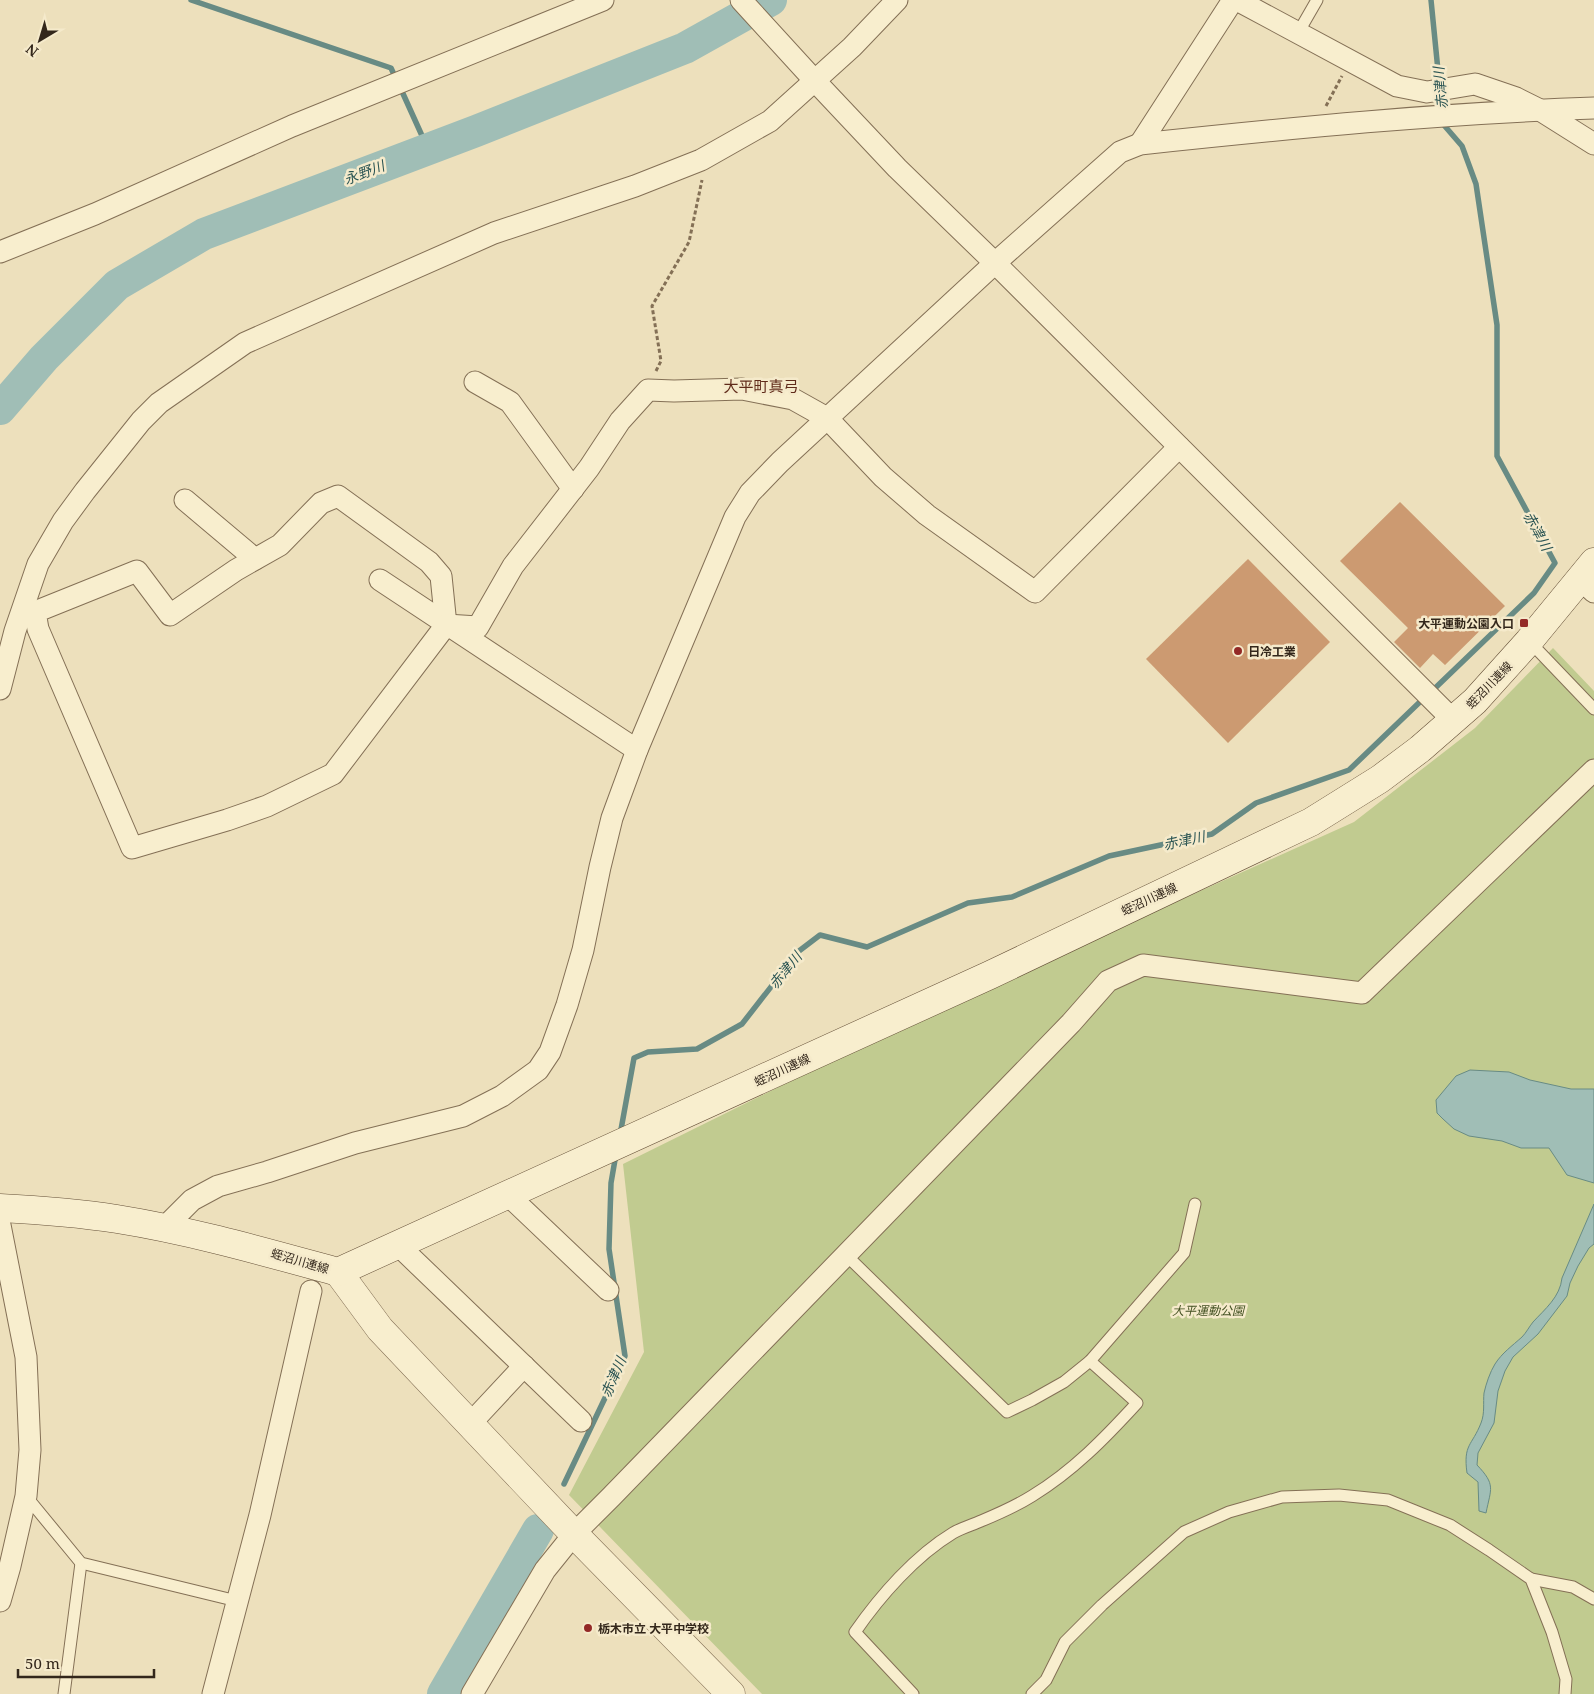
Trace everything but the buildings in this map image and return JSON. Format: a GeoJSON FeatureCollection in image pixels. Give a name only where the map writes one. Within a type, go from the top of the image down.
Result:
{"type":"FeatureCollection","features":[{"type":"Feature","properties":{"kind":"main road","name":"蛭沼川連線"},"geometry":{"type":"LineString","coordinates":[[0,1208],[71,1212],[165,1228],[231,1242],[338,1272],[990,975],[1311,822],[1380,779],[1454,720],[1475,701],[1589,578]]}},
{"type":"Feature","properties":{"kind":"main road"},"geometry":{"type":"LineString","coordinates":[[338,1272],[380,1329],[574,1534],[731,1694]]}},
{"type":"Feature","properties":{"kind":"street"},"geometry":{"type":"LineString","coordinates":[[0,252],[94,214],[292,126],[603,0]]}},
{"type":"Feature","properties":{"kind":"street"},"geometry":{"type":"LineString","coordinates":[[741,0],[814,82],[897,168],[995,263],[1454,720]]}},
{"type":"Feature","properties":{"kind":"street"},"geometry":{"type":"LineString","coordinates":[[0,689],[15,631],[38,564],[63,522],[85,491],[141,421],[159,404],[245,343],[494,233],[635,186],[707,157],[770,121],[852,47],[897,0]]}},
{"type":"Feature","properties":{"kind":"street"},"geometry":{"type":"LineString","coordinates":[[1140,144],[1235,0],[1397,86],[1427,92],[1475,84],[1516,98],[1540,110],[1594,144]]}},
{"type":"Feature","properties":{"kind":"street"},"geometry":{"type":"LineString","coordinates":[[165,1228],[192,1200],[218,1186],[267,1172],[356,1142],[463,1116],[502,1096],[538,1070],[550,1052],[567,1006],[583,950],[612,818],[637,750],[735,517],[750,493],[780,462],[995,263],[1120,152],[1140,144],[1314,126],[1594,108]]}},
{"type":"Feature","properties":{"kind":"street"},"geometry":{"type":"LineString","coordinates":[[475,382],[510,402],[573,489]]}},
{"type":"Feature","properties":{"kind":"street"},"geometry":{"type":"LineString","coordinates":[[446,625],[478,627],[513,566],[590,468],[620,422],[648,390],[742,389],[793,399],[827,418],[884,477],[927,515],[1035,592],[1179,447]]}},
{"type":"Feature","properties":{"kind":"street"},"geometry":{"type":"LineString","coordinates":[[338,496],[429,562],[441,576],[446,625],[333,774],[267,806],[132,848],[38,629],[35,612],[137,571],[170,615],[255,559],[280,545],[321,503],[338,496]]}},
{"type":"Feature","properties":{"kind":"street"},"geometry":{"type":"LineString","coordinates":[[185,500],[255,559]]}},
{"type":"Feature","properties":{"kind":"street"},"geometry":{"type":"LineString","coordinates":[[380,580],[637,750]]}},
{"type":"Feature","properties":{"kind":"street"},"geometry":{"type":"LineString","coordinates":[[472,1694],[545,1570],[574,1534],[1070,1023],[1108,981],[1143,965],[1362,993],[1594,770]]}},
{"type":"Feature","properties":{"kind":"street"},"geometry":{"type":"LineString","coordinates":[[508,1195],[608,1290]]}},
{"type":"Feature","properties":{"kind":"street"},"geometry":{"type":"LineString","coordinates":[[0,1225],[26,1357],[30,1450],[26,1496],[0,1601]]}},
{"type":"Feature","properties":{"kind":"street"},"geometry":{"type":"LineString","coordinates":[[398,1245],[581,1421]]}},
{"type":"Feature","properties":{"kind":"street"},"geometry":{"type":"LineString","coordinates":[[213,1694],[260,1515],[311,1290]]}},
{"type":"Feature","properties":{"kind":"street"},"geometry":{"type":"LineString","coordinates":[[470,1424],[524,1366]]}},
{"type":"Feature","properties":{"kind":"lane"},"geometry":{"type":"LineString","coordinates":[[1298,33],[1317,0]]}},
{"type":"Feature","properties":{"kind":"lane"},"geometry":{"type":"LineString","coordinates":[[1529,642],[1594,709]]}},
{"type":"Feature","properties":{"kind":"lane"},"geometry":{"type":"LineString","coordinates":[[846,1254],[1007,1412],[1064,1382],[1090,1361],[1184,1253],[1195,1204]]}},
{"type":"Feature","properties":{"kind":"lane"},"geometry":{"type":"LineString","coordinates":[[913,1694],[855,1632],[872,1608],[923,1556],[954,1532],[990,1518],[1032,1496],[1071,1469],[1106,1436],[1136,1403],[1090,1361]]}},
{"type":"Feature","properties":{"kind":"lane"},"geometry":{"type":"LineString","coordinates":[[1032,1694],[1046,1680],[1065,1642],[1102,1605],[1184,1532],[1229,1512],[1282,1497],[1339,1495],[1388,1500],[1450,1525],[1531,1579],[1573,1587],[1594,1599]]}},
{"type":"Feature","properties":{"kind":"lane"},"geometry":{"type":"LineString","coordinates":[[26,1496],[80,1563],[237,1600]]}},
{"type":"Feature","properties":{"kind":"lane"},"geometry":{"type":"LineString","coordinates":[[64,1694],[80,1563]]}},
{"type":"Feature","properties":{"kind":"lane"},"geometry":{"type":"LineString","coordinates":[[1531,1579],[1555,1641],[1566,1679],[1565,1694]]}},
{"type":"Feature","properties":{"kind":"lane"},"geometry":{"type":"LineString","coordinates":[[1046,1680],[1047,1694]]}},
{"type":"Feature","properties":{"kind":"path"},"geometry":{"type":"LineString","coordinates":[[1314,126],[1351,61]]}},
{"type":"Feature","properties":{"kind":"path"},"geometry":{"type":"LineString","coordinates":[[648,390],[661,361],[652,306],[689,242],[707,157]]}},
{"type":"Feature","properties":{"kind":"green space","name":"大平運動公園"},"geometry":{"type":"Polygon","coordinates":[[[1553,648],[1594,691],[1594,1694],[762,1694],[569,1495],[644,1352],[623,1164],[924,1015],[1354,822],[1475,728],[1553,648]]]}},
{"type":"Feature","properties":{"kind":"water"},"geometry":{"type":"Polygon","coordinates":[[[1470,1070],[1509,1072],[1530,1080],[1571,1089],[1594,1089],[1594,1183],[1567,1175],[1549,1148],[1521,1148],[1502,1141],[1469,1136],[1454,1129],[1443,1119],[1437,1113],[1436,1100],[1456,1076],[1470,1070]]]}},
{"type":"Feature","properties":{"kind":"water"},"geometry":{"type":"Polygon","coordinates":[[[1594,1204],[1594,1244],[1589,1248],[1578,1266],[1570,1283],[1567,1296],[1538,1334],[1513,1357],[1505,1371],[1498,1391],[1494,1423],[1478,1453],[1477,1465],[1490,1482],[1486,1513],[1479,1511],[1478,1482],[1467,1473],[1466,1456],[1482,1419],[1484,1393],[1488,1378],[1498,1360],[1523,1335],[1555,1297],[1594,1204]]]}},
{"type":"Feature","properties":{"kind":"waterway"},"geometry":{"type":"LineString","coordinates":[[191,0],[391,68],[396,79]]}},
{"type":"Feature","properties":{"kind":"waterway","name":"永野川"},"geometry":{"type":"LineString","coordinates":[[0,409],[44,358],[117,285],[204,234],[476,131],[685,48],[771,0]]}},
{"type":"Feature","properties":{"kind":"waterway","name":"赤津川"},"geometry":{"type":"LineString","coordinates":[[1431,0],[1442,111]]}},
{"type":"Feature","properties":{"kind":"waterway"},"geometry":{"type":"LineString","coordinates":[[400,87],[428,149]]}},
{"type":"Feature","properties":{"kind":"waterway","name":"赤津川"},"geometry":{"type":"LineString","coordinates":[[1431,692],[1534,593],[1555,563],[1497,456],[1497,325],[1476,184],[1462,146],[1443,124],[1443,120]]}},
{"type":"Feature","properties":{"kind":"waterway","name":"赤津川"},"geometry":{"type":"LineString","coordinates":[[620,1135],[634,1058],[648,1052],[697,1049],[742,1024],[799,951],[820,935],[867,947],[968,903],[1012,897],[1109,856],[1212,834],[1256,803],[1349,770],[1424,698]]}},
{"type":"Feature","properties":{"kind":"waterway","name":"赤津川"},"geometry":{"type":"LineString","coordinates":[[564,1484],[625,1356],[609,1249],[611,1183],[616,1154]]}},
{"type":"Feature","properties":{"kind":"waterway","name":"赤津川"},"geometry":{"type":"LineString","coordinates":[[443,1694],[538,1530]]}},
{"type":"Feature","properties":{"kind":"place","name":"大平運動公園入口"},"geometry":{"type":"Point","coordinates":[1524,623]}},
{"type":"Feature","properties":{"kind":"place","name":"日冷工業"},"geometry":{"type":"Point","coordinates":[1238,651]}},
{"type":"Feature","properties":{"kind":"place","name":"栃木市立 大平中学校"},"geometry":{"type":"Point","coordinates":[588,1628]}},
{"type":"Feature","properties":{"kind":"district","name":"大平町真弓"},"geometry":{"type":"Point","coordinates":[761,386]}}]}
